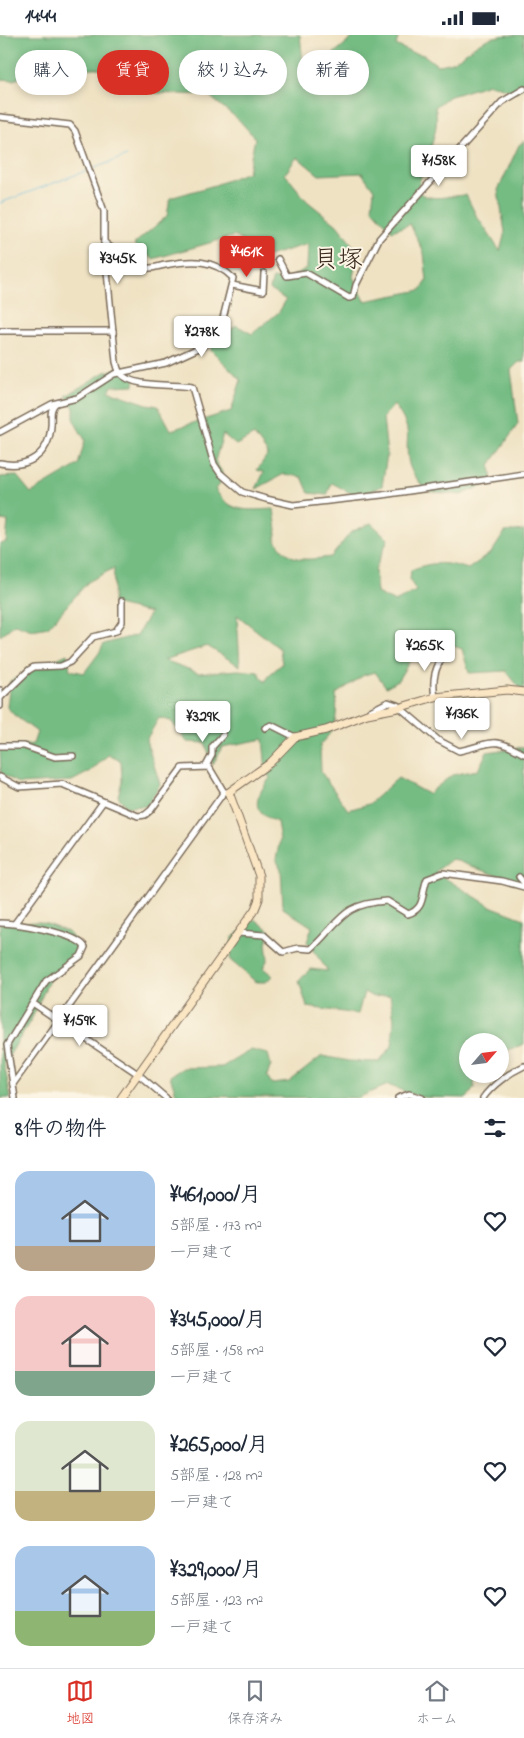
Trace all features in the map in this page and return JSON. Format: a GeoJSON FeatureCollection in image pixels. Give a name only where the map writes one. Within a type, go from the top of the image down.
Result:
{"type":"FeatureCollection","features":[{"type":"Feature","properties":{"kind":"street"},"geometry":{"type":"LineString","coordinates":[[278,259],[287,276],[306,273],[349,297],[354,297],[356,285],[379,239],[502,103],[524,89]]}},
{"type":"Feature","properties":{"kind":"street"},"geometry":{"type":"LineString","coordinates":[[0,117],[70,125],[75,131],[104,211],[104,241],[116,362],[121,373],[127,378],[149,383],[192,387],[214,464],[220,473],[242,492],[293,505],[382,495],[524,475]]}},
{"type":"Feature","properties":{"kind":"street"},"geometry":{"type":"LineString","coordinates":[[0,432],[56,403],[77,398],[114,374],[166,363],[202,346],[222,323],[232,279],[217,265],[190,260],[148,268],[133,263],[104,241]]}},
{"type":"Feature","properties":{"kind":"street"},"geometry":{"type":"LineString","coordinates":[[232,285],[263,291],[264,273]]}},
{"type":"Feature","properties":{"kind":"street"},"geometry":{"type":"LineString","coordinates":[[0,331],[113,331]]}},
{"type":"Feature","properties":{"kind":"street"},"geometry":{"type":"LineString","coordinates":[[0,463],[15,466],[26,463],[41,454],[46,447],[51,426],[51,414],[56,403]]}},
{"type":"Feature","properties":{"kind":"street"},"geometry":{"type":"LineString","coordinates":[[1,697],[34,667],[61,666],[70,662],[93,637],[116,631],[122,622],[122,601]]}},
{"type":"Feature","properties":{"kind":"street"},"geometry":{"type":"LineString","coordinates":[[435,697],[432,683],[438,662],[445,655]]}},
{"type":"Feature","properties":{"kind":"street"},"geometry":{"type":"LineString","coordinates":[[0,690],[0,706]]}},
{"type":"Feature","properties":{"kind":"street"},"geometry":{"type":"LineString","coordinates":[[13,1084],[227,792],[270,763],[295,737],[326,730],[367,714],[398,708],[435,697],[507,690],[524,692]]}},
{"type":"Feature","properties":{"kind":"street"},"geometry":{"type":"LineString","coordinates":[[398,708],[438,740],[459,751],[491,741],[504,743],[524,754]]}},
{"type":"Feature","properties":{"kind":"street"},"geometry":{"type":"LineString","coordinates":[[266,728],[271,725],[295,737]]}},
{"type":"Feature","properties":{"kind":"street"},"geometry":{"type":"LineString","coordinates":[[206,766],[212,755],[212,747],[223,735]]}},
{"type":"Feature","properties":{"kind":"street"},"geometry":{"type":"LineString","coordinates":[[0,746],[24,746],[55,757],[72,756]]}},
{"type":"Feature","properties":{"kind":"street"},"geometry":{"type":"LineString","coordinates":[[0,777],[19,787],[62,784],[134,816],[145,815],[182,768],[209,767],[227,792],[260,883],[259,899],[238,933],[121,1098]]}},
{"type":"Feature","properties":{"kind":"street"},"geometry":{"type":"LineString","coordinates":[[14,923],[103,802]]}},
{"type":"Feature","properties":{"kind":"street"},"geometry":{"type":"LineString","coordinates":[[238,933],[264,935],[283,952],[298,948],[311,949],[346,912],[356,906],[387,901],[408,914],[416,912],[421,907],[427,879],[436,874],[443,873],[502,881],[524,887]]}},
{"type":"Feature","properties":{"kind":"street"},"geometry":{"type":"LineString","coordinates":[[519,877],[524,883]]}},
{"type":"Feature","properties":{"kind":"street"},"geometry":{"type":"LineString","coordinates":[[0,923],[14,923],[76,939],[85,947],[81,956],[46,981],[34,1004],[7,1045],[15,1098]]}},
{"type":"Feature","properties":{"kind":"street"},"geometry":{"type":"LineString","coordinates":[[34,1004],[138,1074],[166,1098]]}},
{"type":"Feature","properties":{"kind":"street"},"geometry":{"type":"LineString","coordinates":[[483,1098],[488,1091],[515,1070],[524,1066]]}},
{"type":"Feature","properties":{"kind":"street"},"geometry":{"type":"LineString","coordinates":[[398,1098],[409,1094],[422,1098]]}},
{"type":"Feature","properties":{"kind":"green space"},"geometry":{"type":"Polygon","coordinates":[[[0,35],[300,35],[302,50],[297,50],[297,95],[369,95],[369,50],[338,50],[356,35],[399,35],[396,45],[410,52],[424,55],[437,65],[454,61],[488,39],[506,35],[524,35],[524,86],[516,92],[489,84],[448,97],[435,107],[436,128],[418,191],[422,195],[434,198],[466,195],[476,215],[500,251],[505,232],[498,190],[519,145],[524,141],[524,362],[519,362],[511,370],[518,424],[490,465],[492,482],[461,495],[426,491],[410,467],[407,429],[405,422],[394,405],[383,417],[387,455],[382,486],[358,497],[332,483],[327,495],[309,493],[302,477],[284,474],[256,489],[264,472],[257,470],[268,454],[254,435],[236,445],[223,434],[215,461],[222,472],[220,484],[215,489],[221,497],[227,503],[240,509],[274,509],[277,530],[275,538],[280,546],[292,556],[306,559],[331,557],[351,532],[371,523],[388,539],[375,570],[377,593],[395,602],[416,591],[410,580],[411,570],[439,563],[468,569],[492,552],[505,532],[524,530],[524,693],[506,671],[469,673],[462,649],[425,636],[398,680],[386,687],[375,672],[364,675],[336,694],[335,722],[330,734],[320,744],[321,772],[348,810],[369,804],[398,778],[428,794],[452,775],[478,770],[487,752],[524,747],[524,886],[452,859],[435,872],[490,906],[524,919],[524,1044],[509,1050],[509,1033],[459,1033],[459,1083],[474,1083],[474,1088],[467,1098],[419,1097],[388,1085],[357,1098],[177,1096],[170,1076],[183,1068],[222,1067],[251,1050],[268,1054],[271,1065],[267,1076],[272,1084],[289,1082],[322,1056],[349,1061],[379,1062],[392,1046],[394,1019],[390,995],[373,997],[364,992],[358,1014],[307,1007],[299,981],[310,969],[328,971],[307,942],[312,927],[283,908],[281,869],[276,859],[280,840],[277,822],[262,814],[257,804],[261,792],[270,778],[266,771],[263,739],[222,747],[213,765],[205,743],[187,742],[171,721],[159,718],[146,740],[160,784],[147,806],[126,807],[118,796],[122,781],[121,761],[108,755],[91,771],[72,781],[19,784],[1,773],[0,748],[33,744],[37,732],[14,715],[7,707],[10,681],[67,654],[70,670],[84,673],[104,644],[137,635],[150,613],[113,604],[114,568],[88,582],[48,627],[32,630],[15,624],[0,636],[0,543],[6,542],[8,521],[0,520],[0,477],[17,476],[31,493],[78,465],[85,440],[74,421],[74,408],[66,396],[103,373],[123,366],[135,376],[134,385],[112,386],[109,391],[158,406],[171,430],[231,411],[241,380],[210,349],[236,325],[252,334],[279,312],[286,300],[270,289],[273,278],[286,280],[307,268],[308,244],[268,256],[234,236],[153,259],[134,244],[167,216],[170,198],[215,185],[248,172],[255,138],[239,120],[208,95],[287,95],[287,50],[179,50],[179,94],[169,94],[169,50],[97,50],[97,68],[87,68],[87,50],[15,50],[15,79],[0,79],[0,35]],[[297,157],[285,174],[307,201],[337,225],[358,252],[353,277],[365,301],[421,290],[427,281],[424,253],[410,224],[392,231],[372,208],[374,190],[362,173],[319,175],[297,157]],[[237,615],[240,666],[207,646],[164,660],[199,673],[238,670],[258,672],[265,682],[269,675],[282,664],[280,649],[237,615]]]}},
{"type":"Feature","properties":{"kind":"green space"},"geometry":{"type":"Polygon","coordinates":[[[255,919],[270,931],[266,944],[268,959],[263,968],[273,976],[266,982],[256,982],[230,960],[232,938],[255,919]]]}},
{"type":"Feature","properties":{"kind":"green space"},"geometry":{"type":"Polygon","coordinates":[[[41,922],[68,932],[81,948],[66,965],[51,976],[32,1018],[4,1064],[11,1098],[0,1098],[0,923],[41,922]]]}},
{"type":"Feature","properties":{"kind":"waterway"},"geometry":{"type":"LineString","coordinates":[[92,169],[127,156]]}},
{"type":"Feature","properties":{"kind":"waterway"},"geometry":{"type":"LineString","coordinates":[[0,203],[86,171]]}},
{"type":"Feature","properties":{"kind":"district","name":"貝塚"},"geometry":{"type":"Point","coordinates":[338,261]}}]}
